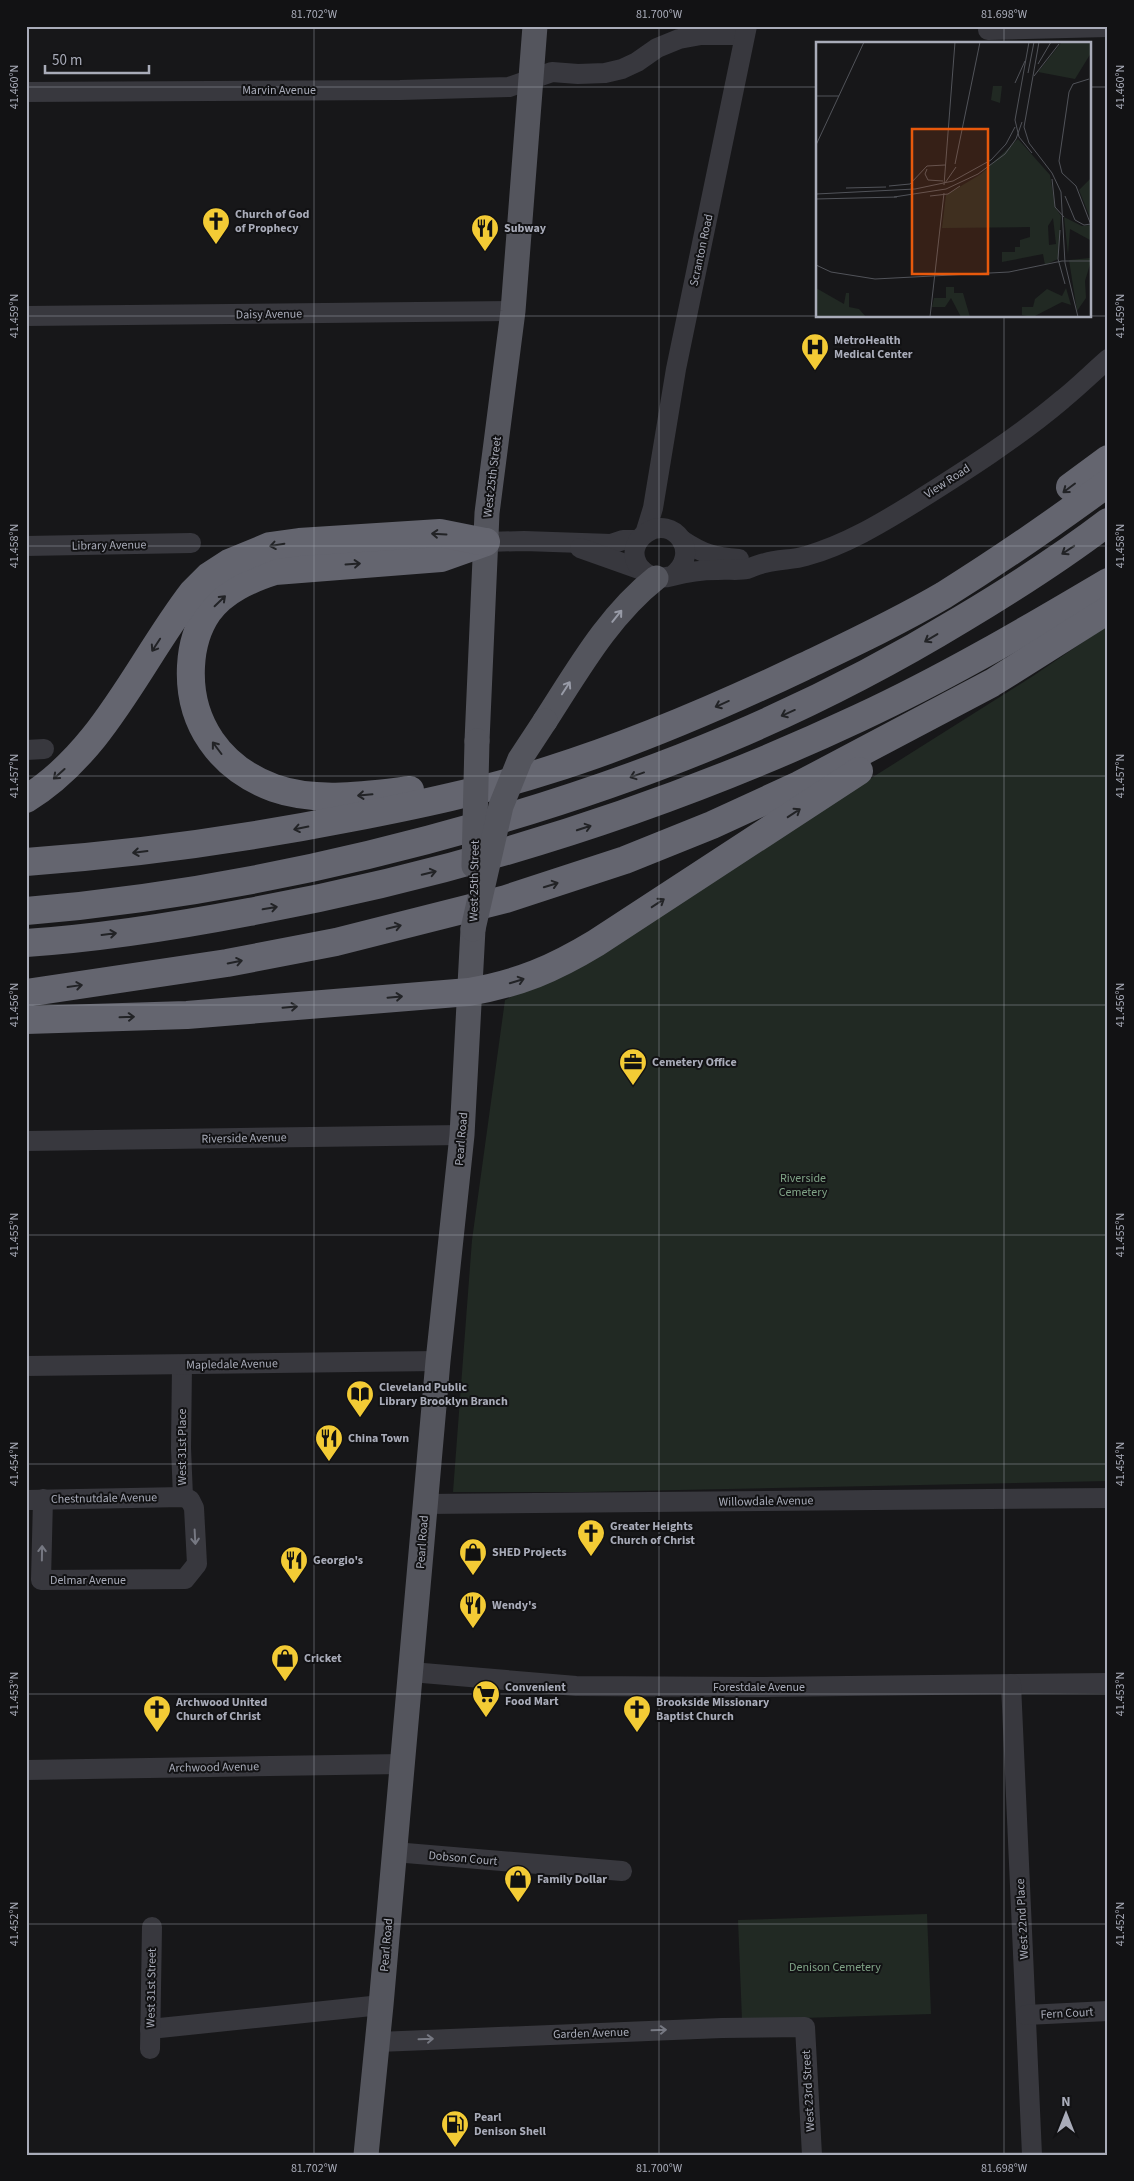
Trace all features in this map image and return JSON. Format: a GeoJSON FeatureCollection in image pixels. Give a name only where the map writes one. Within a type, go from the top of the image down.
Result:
{"type":"FeatureCollection","features":[{"type":"Feature","properties":{"kind":"highway"},"geometry":{"type":"LineString","coordinates":[[767,684],[911,599],[1012,531],[1108,458]]}},
{"type":"Feature","properties":{"kind":"highway"},"geometry":{"type":"LineString","coordinates":[[26,862],[135,852],[284,831],[428,803],[548,771],[608,751],[767,684],[891,625],[1002,558],[1108,483]]}},
{"type":"Feature","properties":{"kind":"highway"},"geometry":{"type":"LineString","coordinates":[[26,911],[178,893],[334,864],[410,846],[616,783],[738,735],[800,708],[858,678],[999,597],[1108,522]]}},
{"type":"Feature","properties":{"kind":"highway"},"geometry":{"type":"LineString","coordinates":[[26,800],[55,778],[78,757],[192,593],[209,576],[229,563],[270,546],[299,542],[440,533],[486,542]]}},
{"type":"Feature","properties":{"kind":"highway"},"geometry":{"type":"LineString","coordinates":[[486,542],[441,558],[275,571],[251,579],[230,591],[209,611],[197,632],[192,656],[190,682],[193,701],[205,733],[222,755],[244,774],[274,788],[300,794],[331,796],[390,792],[507,773],[652,733]]}},
{"type":"Feature","properties":{"kind":"highway"},"geometry":{"type":"LineString","coordinates":[[26,943],[126,932],[318,900],[434,872],[542,842],[655,804],[859,718],[951,672],[1108,582]]}},
{"type":"Feature","properties":{"kind":"highway"},"geometry":{"type":"LineString","coordinates":[[26,1020],[187,1015],[469,992],[503,986],[561,964],[1108,610]]}},
{"type":"Feature","properties":{"kind":"highway"},"geometry":{"type":"LineString","coordinates":[[26,993],[227,963],[336,942],[506,899],[566,881],[712,825],[799,784],[992,684]]}},
{"type":"Feature","properties":{"kind":"main road","name":"West 25th Street"},"geometry":{"type":"LineString","coordinates":[[472,941],[477,741],[487,513],[512,311],[535,26]]}},
{"type":"Feature","properties":{"kind":"main road"},"geometry":{"type":"LineString","coordinates":[[472,941],[493,834],[504,798],[520,759],[594,645],[634,596],[657,575]]}},
{"type":"Feature","properties":{"kind":"main road","name":"Pearl Road"},"geometry":{"type":"LineString","coordinates":[[366,2155],[411,1672],[424,1504],[462,1135],[472,941]]}},
{"type":"Feature","properties":{"kind":"street"},"geometry":{"type":"LineString","coordinates":[[988,30],[1108,27]]}},
{"type":"Feature","properties":{"kind":"street","name":"Marvin Avenue"},"geometry":{"type":"LineString","coordinates":[[26,92],[400,90],[509,87],[552,72],[587,74],[622,69],[637,62],[657,48],[679,38],[701,35],[736,35],[745,32]]}},
{"type":"Feature","properties":{"kind":"street","name":"Scranton Road"},"geometry":{"type":"LineString","coordinates":[[642,537],[653,508],[676,369],[745,32]]}},
{"type":"Feature","properties":{"kind":"street","name":"Daisy Avenue"},"geometry":{"type":"LineString","coordinates":[[26,316],[512,311]]}},
{"type":"Feature","properties":{"kind":"street","name":"View Road"},"geometry":{"type":"LineString","coordinates":[[679,537],[701,552],[716,557],[765,562],[793,560],[857,536],[906,508],[1002,445],[1063,399],[1108,359]]}},
{"type":"Feature","properties":{"kind":"street","name":"Scranton Road"},"geometry":{"type":"LineString","coordinates":[[659,473],[665,507],[679,537]]}},
{"type":"Feature","properties":{"kind":"street"},"geometry":{"type":"LineString","coordinates":[[486,542],[524,541],[611,544],[642,537],[660,528],[679,537],[685,547],[686,556],[679,571],[657,575],[569,543]]}},
{"type":"Feature","properties":{"kind":"street"},"geometry":{"type":"LineString","coordinates":[[642,537],[635,556],[657,575]]}},
{"type":"Feature","properties":{"kind":"street","name":"Library Avenue"},"geometry":{"type":"LineString","coordinates":[[26,546],[191,543]]}},
{"type":"Feature","properties":{"kind":"street","name":"View Road"},"geometry":{"type":"LineString","coordinates":[[657,575],[747,569],[765,562]]}},
{"type":"Feature","properties":{"kind":"street","name":"Riverside Avenue"},"geometry":{"type":"LineString","coordinates":[[26,1142],[462,1135]]}},
{"type":"Feature","properties":{"kind":"street","name":"Mapledale Avenue"},"geometry":{"type":"LineString","coordinates":[[26,1366],[438,1362]]}},
{"type":"Feature","properties":{"kind":"street","name":"West 31st Place"},"geometry":{"type":"LineString","coordinates":[[182,1365],[181,1448],[183,1497],[190,1500],[194,1508],[197,1564],[185,1579]]}},
{"type":"Feature","properties":{"kind":"street","name":"Chestnutdale Avenue"},"geometry":{"type":"LineString","coordinates":[[34,1500],[183,1497]]}},
{"type":"Feature","properties":{"kind":"street","name":"Willowdale Avenue"},"geometry":{"type":"LineString","coordinates":[[424,1504],[1108,1498]]}},
{"type":"Feature","properties":{"kind":"street","name":"Delmar Avenue"},"geometry":{"type":"LineString","coordinates":[[34,1500],[41,1580],[185,1579]]}},
{"type":"Feature","properties":{"kind":"street","name":"Forestdale Avenue"},"geometry":{"type":"LineString","coordinates":[[411,1672],[576,1686],[758,1687],[1108,1683]]}},
{"type":"Feature","properties":{"kind":"street","name":"West 22nd Place"},"geometry":{"type":"LineString","coordinates":[[1011,1684],[1032,2155]]}},
{"type":"Feature","properties":{"kind":"street","name":"Archwood Avenue"},"geometry":{"type":"LineString","coordinates":[[26,1770],[402,1764]]}},
{"type":"Feature","properties":{"kind":"street","name":"Dobson Court"},"geometry":{"type":"LineString","coordinates":[[394,1852],[622,1871]]}},
{"type":"Feature","properties":{"kind":"street","name":"West 31st Street"},"geometry":{"type":"LineString","coordinates":[[150,2049],[152,1927]]}},
{"type":"Feature","properties":{"kind":"street"},"geometry":{"type":"LineString","coordinates":[[150,2029],[381,2005]]}},
{"type":"Feature","properties":{"kind":"street","name":"Fern Court"},"geometry":{"type":"LineString","coordinates":[[1026,2015],[1108,2011]]}},
{"type":"Feature","properties":{"kind":"street","name":"Garden Avenue"},"geometry":{"type":"LineString","coordinates":[[378,2042],[722,2028],[805,2027]]}},
{"type":"Feature","properties":{"kind":"street","name":"West 23rd Street"},"geometry":{"type":"LineString","coordinates":[[805,2027],[812,2155]]}},
{"type":"Feature","properties":{"kind":"green space","name":"Riverside Cemetery"},"geometry":{"type":"Polygon","coordinates":[[[1108,625],[1108,1481],[583,1492],[453,1492],[472,1240],[505,1000],[614,946],[873,777],[1033,676],[1108,625]]]}},
{"type":"Feature","properties":{"kind":"green space","name":"Denison Cemetery"},"geometry":{"type":"Polygon","coordinates":[[[927,1914],[931,2014],[742,2020],[738,1920],[927,1914]]]}},
{"type":"Feature","properties":{"kind":"place","name":"Church of God of Prophecy"},"geometry":{"type":"Point","coordinates":[216,245]}},
{"type":"Feature","properties":{"kind":"place","name":"Subway"},"geometry":{"type":"Point","coordinates":[485,252]}},
{"type":"Feature","properties":{"kind":"place","name":"MetroHealth Medical Center"},"geometry":{"type":"Point","coordinates":[815,371]}},
{"type":"Feature","properties":{"kind":"place","name":"Cemetery Office"},"geometry":{"type":"Point","coordinates":[633,1086]}},
{"type":"Feature","properties":{"kind":"place","name":"Cleveland Public Library Brooklyn Branch"},"geometry":{"type":"Point","coordinates":[360,1418]}},
{"type":"Feature","properties":{"kind":"place","name":"China Town"},"geometry":{"type":"Point","coordinates":[329,1462]}},
{"type":"Feature","properties":{"kind":"place","name":"Greater Heights Church of Christ"},"geometry":{"type":"Point","coordinates":[591,1557]}},
{"type":"Feature","properties":{"kind":"place","name":"SHED Projects"},"geometry":{"type":"Point","coordinates":[473,1576]}},
{"type":"Feature","properties":{"kind":"place","name":"Georgio's"},"geometry":{"type":"Point","coordinates":[294,1584]}},
{"type":"Feature","properties":{"kind":"place","name":"Wendy's"},"geometry":{"type":"Point","coordinates":[473,1629]}},
{"type":"Feature","properties":{"kind":"place","name":"Cricket"},"geometry":{"type":"Point","coordinates":[285,1682]}},
{"type":"Feature","properties":{"kind":"place","name":"Convenient Food Mart"},"geometry":{"type":"Point","coordinates":[486,1718]}},
{"type":"Feature","properties":{"kind":"place","name":"Archwood United Church of Christ"},"geometry":{"type":"Point","coordinates":[157,1733]}},
{"type":"Feature","properties":{"kind":"place","name":"Brookside Missionary Baptist Church"},"geometry":{"type":"Point","coordinates":[637,1733]}},
{"type":"Feature","properties":{"kind":"place","name":"Family Dollar"},"geometry":{"type":"Point","coordinates":[518,1903]}},
{"type":"Feature","properties":{"kind":"place","name":"Pearl Denison Shell"},"geometry":{"type":"Point","coordinates":[455,2148]}}]}
